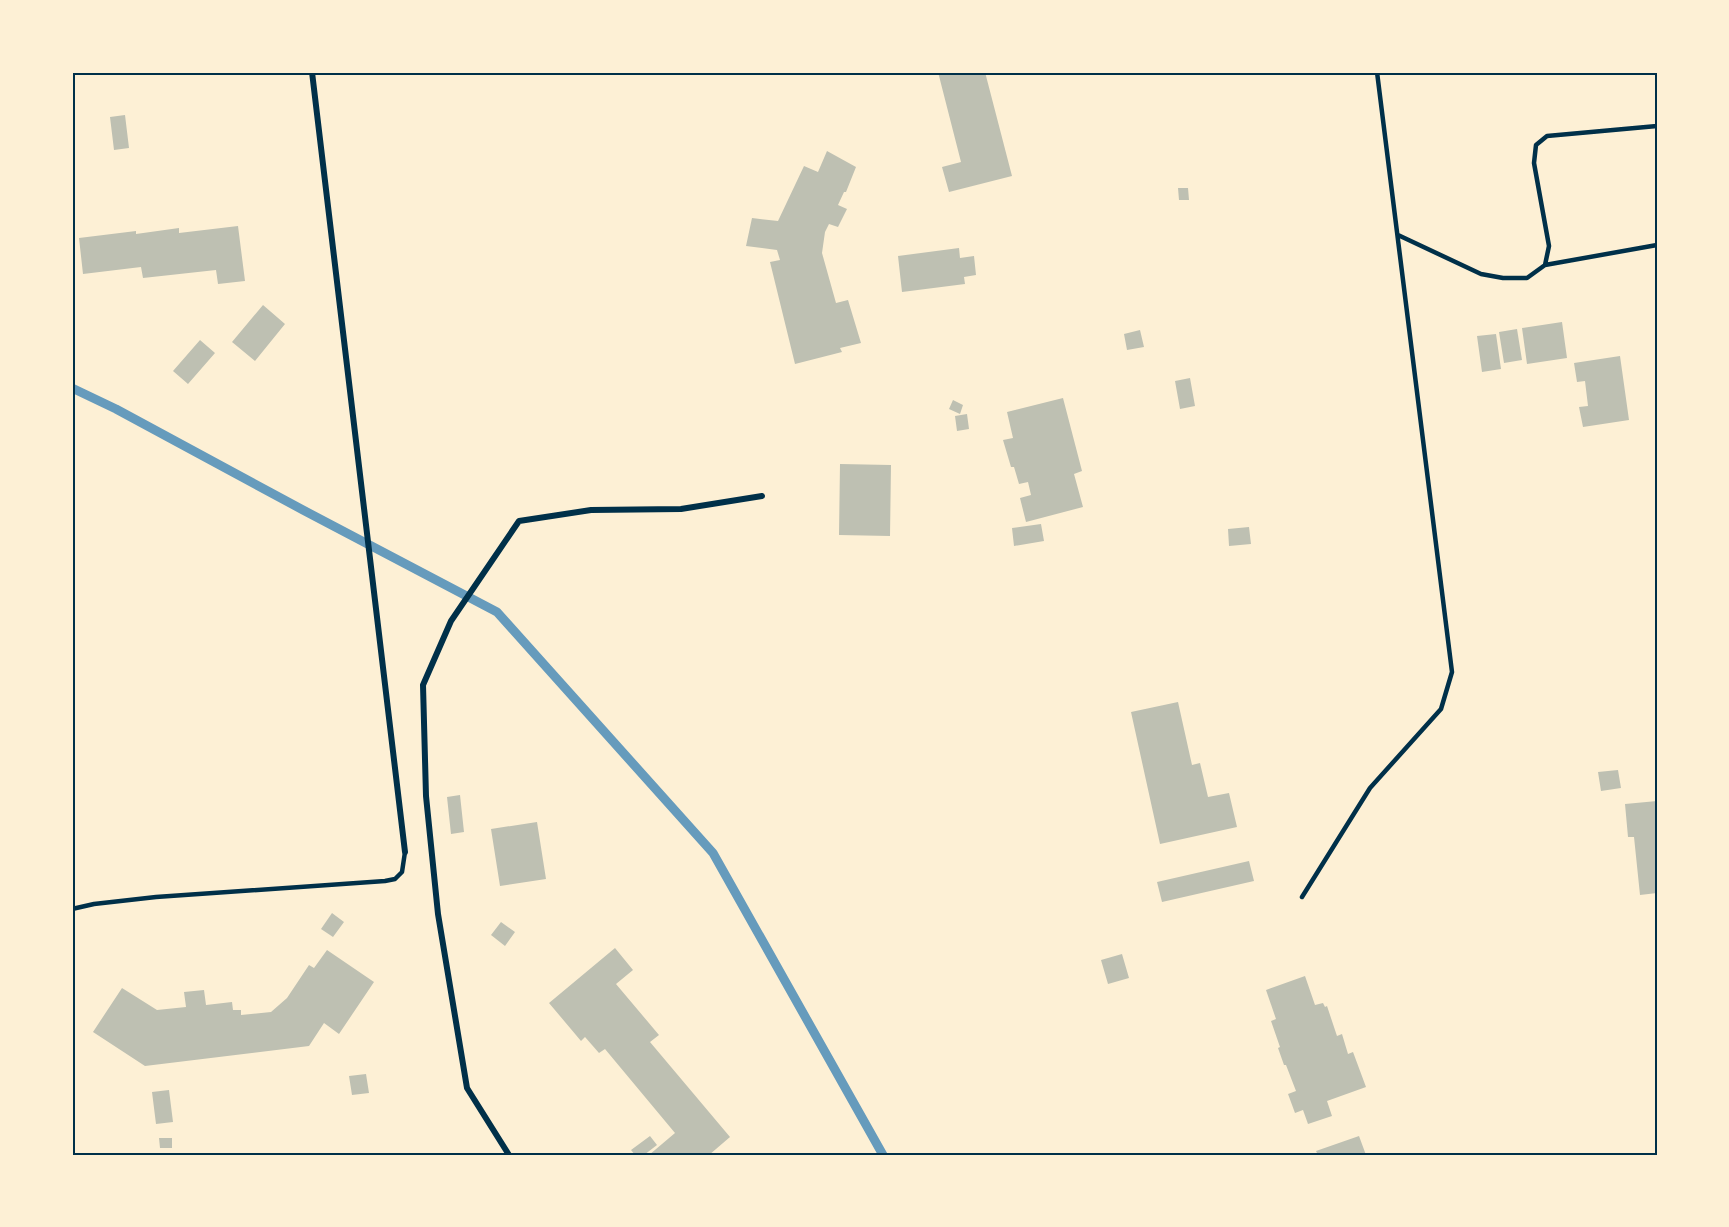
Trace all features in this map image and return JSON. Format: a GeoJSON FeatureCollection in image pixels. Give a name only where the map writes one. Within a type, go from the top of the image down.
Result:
{"type":"FeatureCollection","features":[{"type":"Feature","properties":{"kind":"street"},"geometry":{"type":"LineString","coordinates":[[312,72],[405,852]]}},
{"type":"Feature","properties":{"kind":"street"},"geometry":{"type":"LineString","coordinates":[[509,1155],[466,1088],[438,914],[426,796],[423,685],[451,621],[519,521],[591,510],[681,509],[762,496]]}},
{"type":"Feature","properties":{"kind":"lane"},"geometry":{"type":"LineString","coordinates":[[1302,897],[1370,788],[1441,709],[1452,672],[1377,72]]}},
{"type":"Feature","properties":{"kind":"lane"},"geometry":{"type":"LineString","coordinates":[[1545,265],[1549,246],[1534,163],[1536,145],[1546,136],[1657,126]]}},
{"type":"Feature","properties":{"kind":"lane"},"geometry":{"type":"LineString","coordinates":[[1398,235],[1481,274],[1503,278],[1527,278],[1545,265],[1657,245]]}},
{"type":"Feature","properties":{"kind":"lane"},"geometry":{"type":"LineString","coordinates":[[72,909],[94,904],[156,897],[385,881],[395,879],[402,872],[405,852]]}},
{"type":"Feature","properties":{"kind":"building"},"geometry":{"type":"Polygon","coordinates":[[[938,72],[985,72],[1012,176],[949,192],[942,167],[961,162],[938,72]]]}},
{"type":"Feature","properties":{"kind":"building"},"geometry":{"type":"Polygon","coordinates":[[[125,115],[129,148],[114,150],[110,117],[125,115]]]}},
{"type":"Feature","properties":{"kind":"building"},"geometry":{"type":"Polygon","coordinates":[[[827,151],[856,167],[838,205],[847,209],[838,227],[829,224],[825,232],[822,253],[836,303],[848,300],[861,343],[840,348],[842,352],[795,364],[770,262],[780,260],[777,250],[746,246],[752,218],[778,221],[804,166],[818,172],[827,151]]]}},
{"type":"Feature","properties":{"kind":"building"},"geometry":{"type":"Polygon","coordinates":[[[1178,188],[1188,188],[1189,200],[1179,200],[1178,188]]]}},
{"type":"Feature","properties":{"kind":"building"},"geometry":{"type":"Polygon","coordinates":[[[238,226],[245,281],[218,284],[216,270],[143,278],[141,267],[83,274],[79,238],[136,231],[136,234],[179,228],[179,233],[238,226]]]}},
{"type":"Feature","properties":{"kind":"building"},"geometry":{"type":"Polygon","coordinates":[[[959,248],[960,258],[974,256],[976,275],[964,277],[965,284],[902,292],[898,256],[959,248]]]}},
{"type":"Feature","properties":{"kind":"building"},"geometry":{"type":"Polygon","coordinates":[[[263,305],[285,324],[255,361],[232,342],[263,305]]]}},
{"type":"Feature","properties":{"kind":"building"},"geometry":{"type":"Polygon","coordinates":[[[1562,322],[1567,358],[1527,364],[1522,328],[1562,322]]]}},
{"type":"Feature","properties":{"kind":"building"},"geometry":{"type":"Polygon","coordinates":[[[1517,329],[1522,360],[1504,363],[1499,332],[1517,329]]]}},
{"type":"Feature","properties":{"kind":"building"},"geometry":{"type":"Polygon","coordinates":[[[1140,330],[1144,347],[1127,350],[1124,334],[1140,330]]]}},
{"type":"Feature","properties":{"kind":"building"},"geometry":{"type":"Polygon","coordinates":[[[1496,334],[1501,369],[1482,372],[1477,336],[1496,334]]]}},
{"type":"Feature","properties":{"kind":"building"},"geometry":{"type":"Polygon","coordinates":[[[200,340],[215,353],[188,384],[173,371],[200,340]]]}},
{"type":"Feature","properties":{"kind":"building"},"geometry":{"type":"Polygon","coordinates":[[[1620,356],[1629,420],[1583,427],[1579,407],[1588,406],[1585,381],[1577,382],[1574,363],[1620,356]]]}},
{"type":"Feature","properties":{"kind":"building"},"geometry":{"type":"Polygon","coordinates":[[[1190,378],[1195,406],[1180,409],[1175,381],[1190,378]]]}},
{"type":"Feature","properties":{"kind":"building"},"geometry":{"type":"Polygon","coordinates":[[[1063,398],[1082,471],[1074,474],[1083,507],[1026,522],[1020,498],[1031,495],[1028,482],[1019,484],[1003,440],[1013,438],[1007,412],[1063,398]]]}},
{"type":"Feature","properties":{"kind":"building"},"geometry":{"type":"Polygon","coordinates":[[[953,400],[963,405],[960,414],[949,409],[953,400]]]}},
{"type":"Feature","properties":{"kind":"building"},"geometry":{"type":"Polygon","coordinates":[[[967,414],[969,429],[957,431],[955,416],[967,414]]]}},
{"type":"Feature","properties":{"kind":"building"},"geometry":{"type":"Polygon","coordinates":[[[840,464],[891,465],[890,536],[839,535],[840,464]]]}},
{"type":"Feature","properties":{"kind":"building"},"geometry":{"type":"Polygon","coordinates":[[[1041,524],[1044,541],[1014,546],[1012,528],[1041,524]]]}},
{"type":"Feature","properties":{"kind":"building"},"geometry":{"type":"Polygon","coordinates":[[[1249,527],[1251,544],[1229,546],[1228,529],[1249,527]]]}},
{"type":"Feature","properties":{"kind":"building"},"geometry":{"type":"Polygon","coordinates":[[[1178,702],[1192,765],[1200,763],[1208,797],[1229,793],[1237,827],[1160,844],[1131,712],[1178,702]]]}},
{"type":"Feature","properties":{"kind":"building"},"geometry":{"type":"Polygon","coordinates":[[[1618,770],[1621,788],[1601,791],[1598,772],[1618,770]]]}},
{"type":"Feature","properties":{"kind":"building"},"geometry":{"type":"Polygon","coordinates":[[[460,795],[464,832],[451,834],[447,797],[460,795]]]}},
{"type":"Feature","properties":{"kind":"building"},"geometry":{"type":"Polygon","coordinates":[[[1657,801],[1657,893],[1640,895],[1634,837],[1628,837],[1625,804],[1657,801]]]}},
{"type":"Feature","properties":{"kind":"building"},"geometry":{"type":"Polygon","coordinates":[[[537,822],[546,879],[500,886],[491,829],[537,822]]]}},
{"type":"Feature","properties":{"kind":"building"},"geometry":{"type":"Polygon","coordinates":[[[1249,861],[1254,881],[1162,902],[1157,882],[1249,861]]]}},
{"type":"Feature","properties":{"kind":"building"},"geometry":{"type":"Polygon","coordinates":[[[332,913],[344,922],[333,937],[321,929],[332,913]]]}},
{"type":"Feature","properties":{"kind":"building"},"geometry":{"type":"Polygon","coordinates":[[[501,922],[515,932],[505,946],[491,935],[501,922]]]}},
{"type":"Feature","properties":{"kind":"building"},"geometry":{"type":"Polygon","coordinates":[[[615,948],[633,970],[616,984],[659,1035],[650,1042],[730,1137],[709,1155],[649,1155],[675,1133],[605,1049],[599,1053],[585,1037],[581,1041],[549,1003],[615,948]]]}},
{"type":"Feature","properties":{"kind":"building"},"geometry":{"type":"Polygon","coordinates":[[[327,950],[374,982],[339,1034],[324,1023],[309,1046],[145,1066],[93,1032],[122,988],[157,1010],[186,1007],[184,992],[204,990],[206,1005],[232,1002],[233,1010],[241,1010],[241,1015],[271,1012],[287,998],[309,965],[314,968],[327,950]]]}},
{"type":"Feature","properties":{"kind":"building"},"geometry":{"type":"Polygon","coordinates":[[[1122,954],[1129,978],[1108,984],[1101,960],[1122,954]]]}},
{"type":"Feature","properties":{"kind":"building"},"geometry":{"type":"Polygon","coordinates":[[[1305,976],[1315,1005],[1323,1003],[1325,1007],[1327,1006],[1337,1036],[1342,1034],[1348,1054],[1353,1052],[1366,1087],[1327,1101],[1332,1116],[1308,1124],[1303,1110],[1295,1113],[1288,1094],[1296,1091],[1278,1048],[1280,1047],[1271,1021],[1276,1019],[1266,990],[1305,976]]]}},
{"type":"Feature","properties":{"kind":"building"},"geometry":{"type":"Polygon","coordinates":[[[366,1074],[369,1093],[352,1095],[349,1076],[366,1074]]]}},
{"type":"Feature","properties":{"kind":"building"},"geometry":{"type":"Polygon","coordinates":[[[169,1090],[173,1122],[156,1124],[152,1092],[169,1090]]]}},
{"type":"Feature","properties":{"kind":"building"},"geometry":{"type":"Polygon","coordinates":[[[650,1136],[657,1145],[644,1155],[635,1155],[631,1150],[650,1136]]]}},
{"type":"Feature","properties":{"kind":"building"},"geometry":{"type":"Polygon","coordinates":[[[1359,1136],[1366,1155],[1318,1155],[1316,1151],[1359,1136]]]}},
{"type":"Feature","properties":{"kind":"building"},"geometry":{"type":"Polygon","coordinates":[[[159,1138],[172,1138],[172,1148],[160,1148],[159,1138]]]}},
{"type":"Feature","properties":{"kind":"waterway"},"geometry":{"type":"LineString","coordinates":[[72,388],[116,409],[497,612],[713,853],[883,1155]]}}]}
